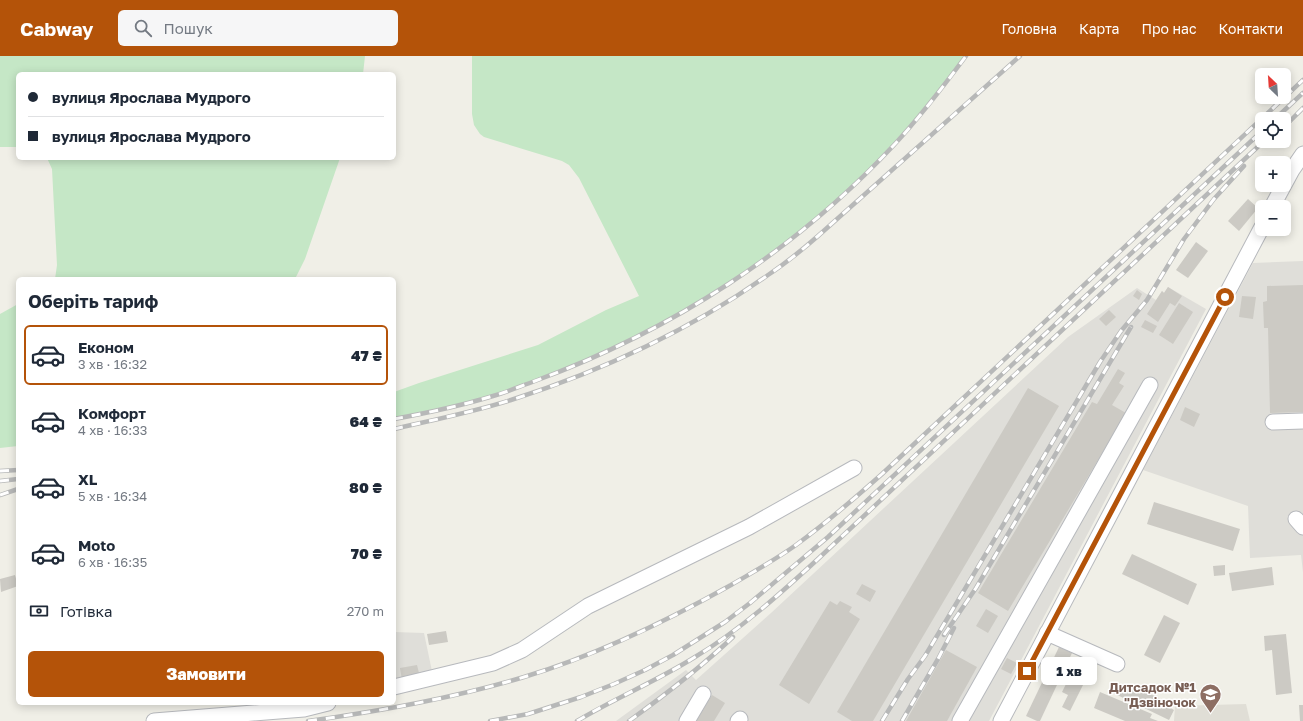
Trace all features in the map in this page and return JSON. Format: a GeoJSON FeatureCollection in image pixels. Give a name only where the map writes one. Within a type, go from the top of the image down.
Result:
{"type":"FeatureCollection","features":[{"type":"Feature","properties":{"kind":"street"},"geometry":{"type":"LineString","coordinates":[[1276,200],[1292,170],[1303,154]]}},
{"type":"Feature","properties":{"kind":"street"},"geometry":{"type":"LineString","coordinates":[[1001,721],[1257,236]]}},
{"type":"Feature","properties":{"kind":"street"},"geometry":{"type":"LineString","coordinates":[[960,721],[1150,385]]}},
{"type":"Feature","properties":{"kind":"street"},"geometry":{"type":"LineString","coordinates":[[1273,422],[1303,421]]}},
{"type":"Feature","properties":{"kind":"street"},"geometry":{"type":"LineString","coordinates":[[396,687],[493,664],[522,650],[588,606],[748,527],[854,468]]}},
{"type":"Feature","properties":{"kind":"street"},"geometry":{"type":"LineString","coordinates":[[1047,633],[1117,664]]}},
{"type":"Feature","properties":{"kind":"street"},"geometry":{"type":"LineString","coordinates":[[688,721],[703,694]]}},
{"type":"Feature","properties":{"kind":"street"},"geometry":{"type":"LineString","coordinates":[[154,721],[304,709],[320,705]]}},
{"type":"Feature","properties":{"kind":"shaded area"},"geometry":{"type":"Polygon","coordinates":[[[1303,261],[1303,572],[1301,555],[1250,558],[1248,506],[1143,470],[1253,263],[1303,261]]]}},
{"type":"Feature","properties":{"kind":"shaded area"},"geometry":{"type":"Polygon","coordinates":[[[1168,287],[1206,309],[989,721],[616,721],[686,670],[696,680],[771,613],[1068,337],[1137,288],[1156,300],[1162,291],[1164,293],[1168,287]]]}},
{"type":"Feature","properties":{"kind":"shaded area"},"geometry":{"type":"Polygon","coordinates":[[[396,632],[424,633],[433,676],[396,684],[396,632]]]}},
{"type":"Feature","properties":{"kind":"shaded area","name":"Дитсадок №1 \"Дзвіночок"},"geometry":{"type":"Polygon","coordinates":[[[1246,704],[1250,721],[1174,721],[1175,706],[1246,704]]]}},
{"type":"Feature","properties":{"kind":"green space"},"geometry":{"type":"Polygon","coordinates":[[[0,56],[365,56],[363,72],[16,72],[16,147],[0,147],[0,56]]]}},
{"type":"Feature","properties":{"kind":"green space"},"geometry":{"type":"Polygon","coordinates":[[[472,56],[966,56],[913,124],[856,184],[815,220],[773,253],[728,284],[635,338],[585,361],[481,400],[396,419],[396,391],[538,345],[606,310],[639,296],[579,178],[569,165],[562,161],[484,137],[474,125],[472,114],[472,56]]]}},
{"type":"Feature","properties":{"kind":"green space"},"geometry":{"type":"Polygon","coordinates":[[[48,160],[339,160],[305,259],[296,277],[55,277],[57,265],[52,169],[48,160]]]}},
{"type":"Feature","properties":{"kind":"green space"},"geometry":{"type":"Polygon","coordinates":[[[16,305],[16,446],[0,448],[0,314],[16,305]]]}},
{"type":"Feature","properties":{"kind":"building"},"geometry":{"type":"Polygon","coordinates":[[[1248,199],[1255,205],[1255,212],[1239,231],[1228,221],[1248,199]]]}},
{"type":"Feature","properties":{"kind":"building"},"geometry":{"type":"Polygon","coordinates":[[[1196,242],[1208,251],[1188,278],[1176,270],[1196,242]]]}},
{"type":"Feature","properties":{"kind":"building"},"geometry":{"type":"Polygon","coordinates":[[[1303,285],[1303,412],[1270,413],[1268,328],[1264,328],[1263,302],[1267,301],[1267,286],[1303,285]]]}},
{"type":"Feature","properties":{"kind":"building"},"geometry":{"type":"Polygon","coordinates":[[[1168,287],[1182,296],[1175,306],[1170,303],[1158,322],[1147,314],[1162,291],[1164,293],[1168,287]]]}},
{"type":"Feature","properties":{"kind":"building"},"geometry":{"type":"Polygon","coordinates":[[[1137,290],[1142,294],[1139,300],[1133,296],[1137,290]]]}},
{"type":"Feature","properties":{"kind":"building"},"geometry":{"type":"Polygon","coordinates":[[[1242,296],[1256,297],[1253,319],[1239,317],[1242,296]]]}},
{"type":"Feature","properties":{"kind":"building"},"geometry":{"type":"Polygon","coordinates":[[[1179,303],[1193,312],[1173,344],[1159,335],[1179,303]]]}},
{"type":"Feature","properties":{"kind":"building"},"geometry":{"type":"Polygon","coordinates":[[[1109,310],[1116,317],[1106,326],[1099,319],[1109,310]]]}},
{"type":"Feature","properties":{"kind":"building"},"geometry":{"type":"Polygon","coordinates":[[[1145,320],[1157,326],[1153,333],[1141,327],[1145,320]]]}},
{"type":"Feature","properties":{"kind":"building"},"geometry":{"type":"Polygon","coordinates":[[[1118,369],[1125,373],[1119,383],[1124,386],[1112,405],[1126,413],[1008,611],[978,593],[1092,402],[1097,404],[1118,369]]]}},
{"type":"Feature","properties":{"kind":"building"},"geometry":{"type":"Polygon","coordinates":[[[1028,388],[1059,406],[873,721],[852,721],[837,712],[1028,388]]]}},
{"type":"Feature","properties":{"kind":"building"},"geometry":{"type":"Polygon","coordinates":[[[1185,407],[1200,414],[1194,427],[1180,420],[1185,407]]]}},
{"type":"Feature","properties":{"kind":"building"},"geometry":{"type":"Polygon","coordinates":[[[1154,502],[1240,529],[1233,551],[1147,524],[1154,502]]]}},
{"type":"Feature","properties":{"kind":"building"},"geometry":{"type":"Polygon","coordinates":[[[1132,554],[1197,584],[1188,605],[1122,574],[1132,554]]]}},
{"type":"Feature","properties":{"kind":"building"},"geometry":{"type":"Polygon","coordinates":[[[1225,565],[1225,575],[1214,576],[1213,566],[1225,565]]]}},
{"type":"Feature","properties":{"kind":"building"},"geometry":{"type":"Polygon","coordinates":[[[1272,567],[1274,585],[1232,591],[1229,573],[1272,567]]]}},
{"type":"Feature","properties":{"kind":"building"},"geometry":{"type":"Polygon","coordinates":[[[15,575],[16,587],[1,592],[0,579],[15,575]]]}},
{"type":"Feature","properties":{"kind":"building"},"geometry":{"type":"Polygon","coordinates":[[[862,584],[876,591],[870,602],[856,594],[862,584]]]}},
{"type":"Feature","properties":{"kind":"building"},"geometry":{"type":"Polygon","coordinates":[[[830,601],[837,605],[840,601],[852,607],[849,612],[860,619],[809,704],[779,685],[830,601]]]}},
{"type":"Feature","properties":{"kind":"building"},"geometry":{"type":"Polygon","coordinates":[[[986,609],[998,616],[988,633],[976,626],[986,609]]]}},
{"type":"Feature","properties":{"kind":"building"},"geometry":{"type":"Polygon","coordinates":[[[1164,615],[1180,623],[1160,663],[1144,655],[1164,615]]]}},
{"type":"Feature","properties":{"kind":"building"},"geometry":{"type":"Polygon","coordinates":[[[446,631],[448,642],[429,645],[427,634],[446,631]]]}},
{"type":"Feature","properties":{"kind":"building"},"geometry":{"type":"Polygon","coordinates":[[[1286,634],[1292,693],[1276,695],[1272,650],[1265,651],[1264,636],[1286,634]]]}},
{"type":"Feature","properties":{"kind":"building"},"geometry":{"type":"Polygon","coordinates":[[[1059,647],[1072,653],[1040,721],[1037,721],[1026,716],[1059,647]]]}},
{"type":"Feature","properties":{"kind":"building"},"geometry":{"type":"Polygon","coordinates":[[[946,650],[977,667],[947,721],[906,721],[946,650]]]}},
{"type":"Feature","properties":{"kind":"building"},"geometry":{"type":"Polygon","coordinates":[[[1082,652],[1096,659],[1070,711],[1062,707],[1068,695],[1062,692],[1082,652]]]}},
{"type":"Feature","properties":{"kind":"building"},"geometry":{"type":"Polygon","coordinates":[[[1007,658],[1017,663],[1011,674],[1001,669],[1007,658]]]}},
{"type":"Feature","properties":{"kind":"building"},"geometry":{"type":"Polygon","coordinates":[[[417,665],[420,677],[402,680],[400,668],[417,665]]]}},
{"type":"Feature","properties":{"kind":"building"},"geometry":{"type":"Polygon","coordinates":[[[1116,682],[1140,694],[1142,690],[1169,703],[1167,706],[1174,710],[1169,720],[1111,692],[1116,682]]]}},
{"type":"Feature","properties":{"kind":"building"},"geometry":{"type":"Polygon","coordinates":[[[1100,692],[1152,714],[1150,718],[1158,721],[1125,721],[1094,708],[1100,692]]]}},
{"type":"Feature","properties":{"kind":"building"},"geometry":{"type":"Polygon","coordinates":[[[712,695],[725,703],[714,721],[696,721],[712,695]]]}},
{"type":"Feature","properties":{"kind":"building"},"geometry":{"type":"Polygon","coordinates":[[[1299,705],[1303,705],[1303,721],[1300,721],[1299,705]]]}},
{"type":"Feature","properties":{"kind":"railway"},"geometry":{"type":"LineString","coordinates":[[396,419],[481,400],[585,361],[635,338],[728,284],[773,253],[815,220],[856,184],[913,124],[966,56]]}},
{"type":"Feature","properties":{"kind":"railway"},"geometry":{"type":"LineString","coordinates":[[396,429],[453,416],[545,389],[612,362],[708,314],[768,275],[800,251],[1020,56]]}},
{"type":"Feature","properties":{"kind":"railway"},"geometry":{"type":"LineString","coordinates":[[308,721],[363,713],[444,698],[498,685],[578,659],[656,625],[731,585],[780,556],[829,519],[882,474],[1303,80]]}},
{"type":"Feature","properties":{"kind":"railway"},"geometry":{"type":"LineString","coordinates":[[1283,112],[1303,93]]}},
{"type":"Feature","properties":{"kind":"railway"},"geometry":{"type":"LineString","coordinates":[[1291,120],[1303,108]]}},
{"type":"Feature","properties":{"kind":"railway"},"geometry":{"type":"LineString","coordinates":[[490,721],[528,714],[581,697],[645,670],[673,655],[725,622],[750,603],[828,537],[1255,138]]}},
{"type":"Feature","properties":{"kind":"railway"},"geometry":{"type":"LineString","coordinates":[[577,721],[695,657],[728,635],[774,598],[819,558],[1257,148]]}},
{"type":"Feature","properties":{"kind":"railway"},"geometry":{"type":"LineString","coordinates":[[882,721],[908,679],[925,656],[1100,362],[1121,331],[1147,300],[1184,239],[1214,199],[1244,166]]}},
{"type":"Feature","properties":{"kind":"railway"},"geometry":{"type":"LineString","coordinates":[[944,635],[976,588],[1131,327]]}},
{"type":"Feature","properties":{"kind":"railway"},"geometry":{"type":"LineString","coordinates":[[0,471],[16,470]]}},
{"type":"Feature","properties":{"kind":"railway"},"geometry":{"type":"LineString","coordinates":[[0,481],[16,479]]}},
{"type":"Feature","properties":{"kind":"railway"},"geometry":{"type":"LineString","coordinates":[[0,495],[16,490]]}},
{"type":"Feature","properties":{"kind":"railway"},"geometry":{"type":"LineString","coordinates":[[902,721],[954,628]]}},
{"type":"Feature","properties":{"kind":"railway"},"geometry":{"type":"LineString","coordinates":[[629,721],[682,681],[733,637]]}},
{"type":"Feature","properties":{"kind":"place","name":"Дитсадок №1 \"Дзвіночок"},"geometry":{"type":"Point","coordinates":[1211,714]}},
{"type":"Feature","properties":{"kind":"route"},"geometry":{"type":"LineString","coordinates":[[1027,671],[1225,297]]}}]}
